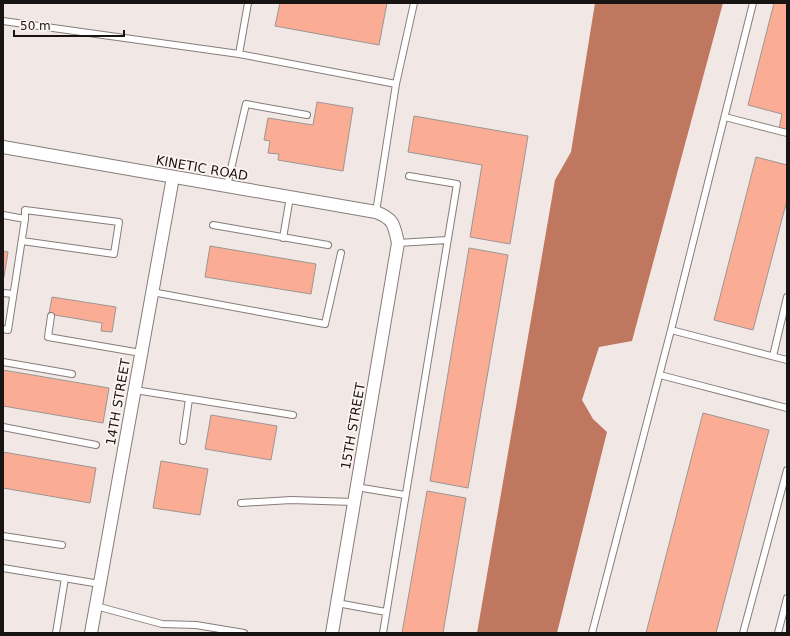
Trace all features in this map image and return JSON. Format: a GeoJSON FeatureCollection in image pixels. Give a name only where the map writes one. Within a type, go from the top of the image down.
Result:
{"type":"FeatureCollection","features":[{"type":"Feature","properties":{"kind":"street","name":"KINETIC ROAD"},"geometry":{"type":"LineString","coordinates":[[3,147],[376,212],[386,216],[393,223]]}},
{"type":"Feature","properties":{"kind":"street","name":"14TH STREET"},"geometry":{"type":"LineString","coordinates":[[91,633],[173,177]]}},
{"type":"Feature","properties":{"kind":"street","name":"15TH STREET"},"geometry":{"type":"LineString","coordinates":[[332,633],[398,243],[393,223]]}},
{"type":"Feature","properties":{"kind":"lane"},"geometry":{"type":"LineString","coordinates":[[239,54],[248,3]]}},
{"type":"Feature","properties":{"kind":"lane"},"geometry":{"type":"LineString","coordinates":[[376,212],[396,84],[414,3]]}},
{"type":"Feature","properties":{"kind":"lane"},"geometry":{"type":"LineString","coordinates":[[592,633],[660,374],[753,3]]}},
{"type":"Feature","properties":{"kind":"lane"},"geometry":{"type":"LineString","coordinates":[[3,21],[239,54],[396,84]]}},
{"type":"Feature","properties":{"kind":"lane"},"geometry":{"type":"LineString","coordinates":[[227,186],[246,104],[307,115]]}},
{"type":"Feature","properties":{"kind":"lane"},"geometry":{"type":"LineString","coordinates":[[725,116],[787,133]]}},
{"type":"Feature","properties":{"kind":"lane"},"geometry":{"type":"LineString","coordinates":[[383,633],[457,184],[409,176]]}},
{"type":"Feature","properties":{"kind":"lane"},"geometry":{"type":"LineString","coordinates":[[282,238],[290,197]]}},
{"type":"Feature","properties":{"kind":"lane"},"geometry":{"type":"LineString","coordinates":[[3,329],[8,330],[22,241],[25,210],[119,222],[114,254],[22,241]]}},
{"type":"Feature","properties":{"kind":"lane"},"geometry":{"type":"LineString","coordinates":[[3,215],[25,219]]}},
{"type":"Feature","properties":{"kind":"lane"},"geometry":{"type":"LineString","coordinates":[[213,226],[328,245]]}},
{"type":"Feature","properties":{"kind":"lane"},"geometry":{"type":"LineString","coordinates":[[398,243],[447,240]]}},
{"type":"Feature","properties":{"kind":"lane"},"geometry":{"type":"LineString","coordinates":[[152,292],[326,324],[341,253]]}},
{"type":"Feature","properties":{"kind":"lane"},"geometry":{"type":"LineString","coordinates":[[3,293],[13,294]]}},
{"type":"Feature","properties":{"kind":"lane"},"geometry":{"type":"LineString","coordinates":[[773,356],[787,297]]}},
{"type":"Feature","properties":{"kind":"lane"},"geometry":{"type":"LineString","coordinates":[[51,316],[48,337],[141,354]]}},
{"type":"Feature","properties":{"kind":"lane"},"geometry":{"type":"LineString","coordinates":[[671,330],[787,360]]}},
{"type":"Feature","properties":{"kind":"lane"},"geometry":{"type":"LineString","coordinates":[[3,362],[72,374]]}},
{"type":"Feature","properties":{"kind":"lane"},"geometry":{"type":"LineString","coordinates":[[660,374],[787,408]]}},
{"type":"Feature","properties":{"kind":"lane"},"geometry":{"type":"LineString","coordinates":[[135,390],[293,415]]}},
{"type":"Feature","properties":{"kind":"lane"},"geometry":{"type":"LineString","coordinates":[[183,441],[189,399]]}},
{"type":"Feature","properties":{"kind":"lane"},"geometry":{"type":"LineString","coordinates":[[3,427],[96,444]]}},
{"type":"Feature","properties":{"kind":"lane"},"geometry":{"type":"LineString","coordinates":[[743,633],[787,470]]}},
{"type":"Feature","properties":{"kind":"lane"},"geometry":{"type":"LineString","coordinates":[[356,488],[405,495]]}},
{"type":"Feature","properties":{"kind":"lane"},"geometry":{"type":"LineString","coordinates":[[780,498],[787,500]]}},
{"type":"Feature","properties":{"kind":"lane"},"geometry":{"type":"LineString","coordinates":[[241,503],[291,500],[354,502]]}},
{"type":"Feature","properties":{"kind":"lane"},"geometry":{"type":"LineString","coordinates":[[3,536],[62,545]]}},
{"type":"Feature","properties":{"kind":"lane"},"geometry":{"type":"LineString","coordinates":[[3,568],[100,584]]}},
{"type":"Feature","properties":{"kind":"lane"},"geometry":{"type":"LineString","coordinates":[[56,633],[65,578]]}},
{"type":"Feature","properties":{"kind":"lane"},"geometry":{"type":"LineString","coordinates":[[778,633],[787,598]]}},
{"type":"Feature","properties":{"kind":"lane"},"geometry":{"type":"LineString","coordinates":[[337,603],[386,612]]}},
{"type":"Feature","properties":{"kind":"lane"},"geometry":{"type":"LineString","coordinates":[[96,606],[162,624],[196,625],[244,633]]}},
{"type":"Feature","properties":{"kind":"shaded area"},"geometry":{"type":"Polygon","coordinates":[[[595,3],[723,3],[632,341],[599,347],[582,400],[593,419],[607,432],[557,633],[477,633],[555,180],[571,152],[595,3]]]}},
{"type":"Feature","properties":{"kind":"building"},"geometry":{"type":"Polygon","coordinates":[[[280,3],[387,3],[379,45],[275,26],[280,3]]]}},
{"type":"Feature","properties":{"kind":"building"},"geometry":{"type":"Polygon","coordinates":[[[774,3],[787,3],[787,131],[779,129],[782,114],[748,105],[774,3]]]}},
{"type":"Feature","properties":{"kind":"building"},"geometry":{"type":"Polygon","coordinates":[[[317,102],[353,108],[343,171],[278,160],[279,154],[268,153],[270,141],[264,140],[268,118],[313,125],[317,102]]]}},
{"type":"Feature","properties":{"kind":"building"},"geometry":{"type":"Polygon","coordinates":[[[414,116],[528,136],[510,244],[470,237],[482,165],[408,152],[414,116]]]}},
{"type":"Feature","properties":{"kind":"building"},"geometry":{"type":"Polygon","coordinates":[[[756,157],[787,165],[787,200],[753,330],[714,320],[756,157]]]}},
{"type":"Feature","properties":{"kind":"building"},"geometry":{"type":"Polygon","coordinates":[[[210,246],[316,264],[311,294],[205,277],[210,246]]]}},
{"type":"Feature","properties":{"kind":"building"},"geometry":{"type":"Polygon","coordinates":[[[469,248],[508,255],[468,488],[430,481],[469,248]]]}},
{"type":"Feature","properties":{"kind":"building"},"geometry":{"type":"Polygon","coordinates":[[[3,251],[8,252],[4,277],[3,277],[3,251]]]}},
{"type":"Feature","properties":{"kind":"building"},"geometry":{"type":"Polygon","coordinates":[[[52,297],[116,307],[112,332],[101,331],[102,323],[49,314],[52,297]]]}},
{"type":"Feature","properties":{"kind":"building"},"geometry":{"type":"Polygon","coordinates":[[[3,370],[109,388],[103,423],[3,406],[3,370]]]}},
{"type":"Feature","properties":{"kind":"building"},"geometry":{"type":"Polygon","coordinates":[[[703,413],[769,430],[716,633],[646,633],[703,413]]]}},
{"type":"Feature","properties":{"kind":"building"},"geometry":{"type":"Polygon","coordinates":[[[211,415],[277,426],[271,460],[205,449],[211,415]]]}},
{"type":"Feature","properties":{"kind":"building"},"geometry":{"type":"Polygon","coordinates":[[[3,452],[96,468],[90,503],[3,488],[3,452]]]}},
{"type":"Feature","properties":{"kind":"building"},"geometry":{"type":"Polygon","coordinates":[[[161,461],[208,469],[200,515],[153,508],[161,461]]]}},
{"type":"Feature","properties":{"kind":"building"},"geometry":{"type":"Polygon","coordinates":[[[427,491],[466,498],[443,633],[402,633],[427,491]]]}}]}
